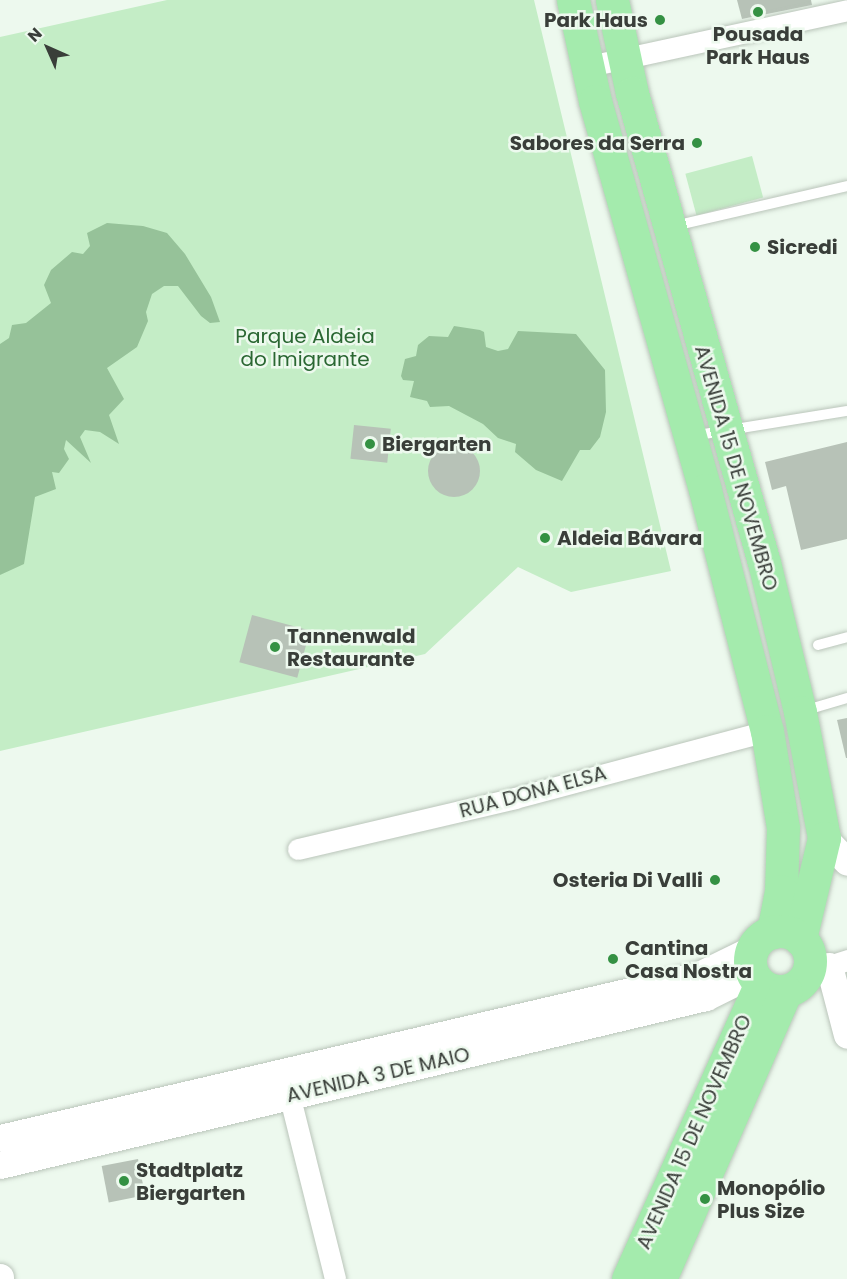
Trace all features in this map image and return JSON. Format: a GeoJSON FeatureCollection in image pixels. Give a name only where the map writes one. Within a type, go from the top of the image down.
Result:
{"type":"FeatureCollection","features":[{"type":"Feature","properties":{"kind":"main road","name":"AVENIDA 15 DE NOVEMBRO"},"geometry":{"type":"LineString","coordinates":[[573,0],[767,731],[783,828],[781,891],[790,963],[628,1279]]}},
{"type":"Feature","properties":{"kind":"main road","name":"AVENIDA 15 DE NOVEMBRO"},"geometry":{"type":"LineString","coordinates":[[612,0],[624,58],[668,228],[764,562],[800,712],[824,838],[790,963],[660,1279]]}},
{"type":"Feature","properties":{"kind":"street"},"geometry":{"type":"LineString","coordinates":[[589,66],[847,10]]}},
{"type":"Feature","properties":{"kind":"street","name":"RUA DONA ELSA"},"geometry":{"type":"LineString","coordinates":[[298,849],[515,798],[767,731]]}},
{"type":"Feature","properties":{"kind":"street"},"geometry":{"type":"LineString","coordinates":[[824,838],[847,862]]}},
{"type":"Feature","properties":{"kind":"street"},"geometry":{"type":"LineString","coordinates":[[790,963],[847,1035]]}},
{"type":"Feature","properties":{"kind":"street","name":"AVENIDA 3 DE MAIO"},"geometry":{"type":"LineString","coordinates":[[0,1165],[287,1085],[699,975],[790,963]]}},
{"type":"Feature","properties":{"kind":"street"},"geometry":{"type":"LineString","coordinates":[[287,1085],[335,1279]]}},
{"type":"Feature","properties":{"kind":"street","name":"AVENIDA 3 DE MAIO"},"geometry":{"type":"LineString","coordinates":[[0,1138],[287,1085]]}},
{"type":"Feature","properties":{"kind":"lane"},"geometry":{"type":"LineString","coordinates":[[668,228],[847,186]]}},
{"type":"Feature","properties":{"kind":"lane"},"geometry":{"type":"LineString","coordinates":[[689,437],[847,411]]}},
{"type":"Feature","properties":{"kind":"lane"},"geometry":{"type":"LineString","coordinates":[[818,645],[847,637]]}},
{"type":"Feature","properties":{"kind":"lane"},"geometry":{"type":"LineString","coordinates":[[800,712],[847,698]]}},
{"type":"Feature","properties":{"kind":"green space","name":"Parque Aldeia do Imigrante"},"geometry":{"type":"Polygon","coordinates":[[[167,0],[534,0],[671,571],[571,592],[518,567],[425,654],[0,751],[0,37],[167,0]]]}},
{"type":"Feature","properties":{"kind":"green space"},"geometry":{"type":"Polygon","coordinates":[[[752,156],[763,198],[696,215],[685,174],[752,156]]]}},
{"type":"Feature","properties":{"kind":"shaded area"},"geometry":{"type":"Polygon","coordinates":[[[107,223],[143,226],[167,233],[185,254],[211,297],[220,322],[210,323],[201,316],[178,286],[164,286],[152,294],[146,312],[148,321],[137,347],[107,368],[124,399],[109,415],[119,444],[100,432],[85,430],[80,437],[91,463],[66,440],[64,449],[69,459],[59,473],[52,472],[56,489],[35,497],[24,564],[0,575],[0,344],[9,338],[12,325],[26,323],[51,303],[44,285],[51,270],[72,252],[83,254],[90,246],[87,233],[107,223]]]}},
{"type":"Feature","properties":{"kind":"shaded area"},"geometry":{"type":"Polygon","coordinates":[[[454,326],[484,332],[486,347],[498,351],[508,349],[518,331],[576,334],[605,370],[606,412],[600,437],[590,450],[580,450],[562,481],[536,470],[515,452],[516,444],[498,438],[483,424],[449,406],[430,407],[427,401],[410,397],[414,381],[403,380],[401,376],[405,359],[416,356],[418,345],[429,336],[448,337],[454,326]]]}},
{"type":"Feature","properties":{"kind":"building","name":"Pousada Park Haus"},"geometry":{"type":"Polygon","coordinates":[[[737,0],[811,0],[812,5],[742,19],[737,0]]]}},
{"type":"Feature","properties":{"kind":"building","name":"Biergarten"},"geometry":{"type":"Polygon","coordinates":[[[354,425],[391,429],[387,463],[350,459],[354,425]]]}},
{"type":"Feature","properties":{"kind":"building"},"geometry":{"type":"Polygon","coordinates":[[[847,442],[847,539],[801,550],[786,486],[772,490],[765,462],[847,442]]]}},
{"type":"Feature","properties":{"kind":"building"},"geometry":{"type":"Polygon","coordinates":[[[449,445],[459,445],[468,449],[476,457],[480,471],[476,485],[468,493],[459,497],[449,497],[440,493],[432,485],[428,476],[428,466],[432,457],[440,449],[449,445]]]}},
{"type":"Feature","properties":{"kind":"building","name":"Tannenwald Restaurante"},"geometry":{"type":"Polygon","coordinates":[[[252,615],[310,631],[297,678],[239,662],[252,615]]]}},
{"type":"Feature","properties":{"kind":"building"},"geometry":{"type":"Polygon","coordinates":[[[847,718],[847,758],[846,758],[837,720],[847,718]]]}},
{"type":"Feature","properties":{"kind":"building","name":"Stadtplatz Biergarten"},"geometry":{"type":"Polygon","coordinates":[[[138,1159],[145,1195],[109,1202],[102,1166],[138,1159]]]}},
{"type":"Feature","properties":{"kind":"place","name":"Pousada Park Haus"},"geometry":{"type":"Point","coordinates":[758,12]}},
{"type":"Feature","properties":{"kind":"place","name":"Park Haus"},"geometry":{"type":"Point","coordinates":[660,20]}},
{"type":"Feature","properties":{"kind":"place","name":"Sabores da Serra"},"geometry":{"type":"Point","coordinates":[697,143]}},
{"type":"Feature","properties":{"kind":"place","name":"Sicredi"},"geometry":{"type":"Point","coordinates":[755,247]}},
{"type":"Feature","properties":{"kind":"place","name":"Biergarten"},"geometry":{"type":"Point","coordinates":[370,444]}},
{"type":"Feature","properties":{"kind":"place","name":"Aldeia Bávara"},"geometry":{"type":"Point","coordinates":[545,538]}},
{"type":"Feature","properties":{"kind":"place","name":"Tannenwald Restaurante"},"geometry":{"type":"Point","coordinates":[275,647]}},
{"type":"Feature","properties":{"kind":"place","name":"Osteria Di Valli"},"geometry":{"type":"Point","coordinates":[715,880]}},
{"type":"Feature","properties":{"kind":"place","name":"Cantina Casa Nostra"},"geometry":{"type":"Point","coordinates":[613,959]}},
{"type":"Feature","properties":{"kind":"place","name":"Stadtplatz Biergarten"},"geometry":{"type":"Point","coordinates":[124,1181]}},
{"type":"Feature","properties":{"kind":"place","name":"Monopólio Plus Size"},"geometry":{"type":"Point","coordinates":[705,1199]}}]}
